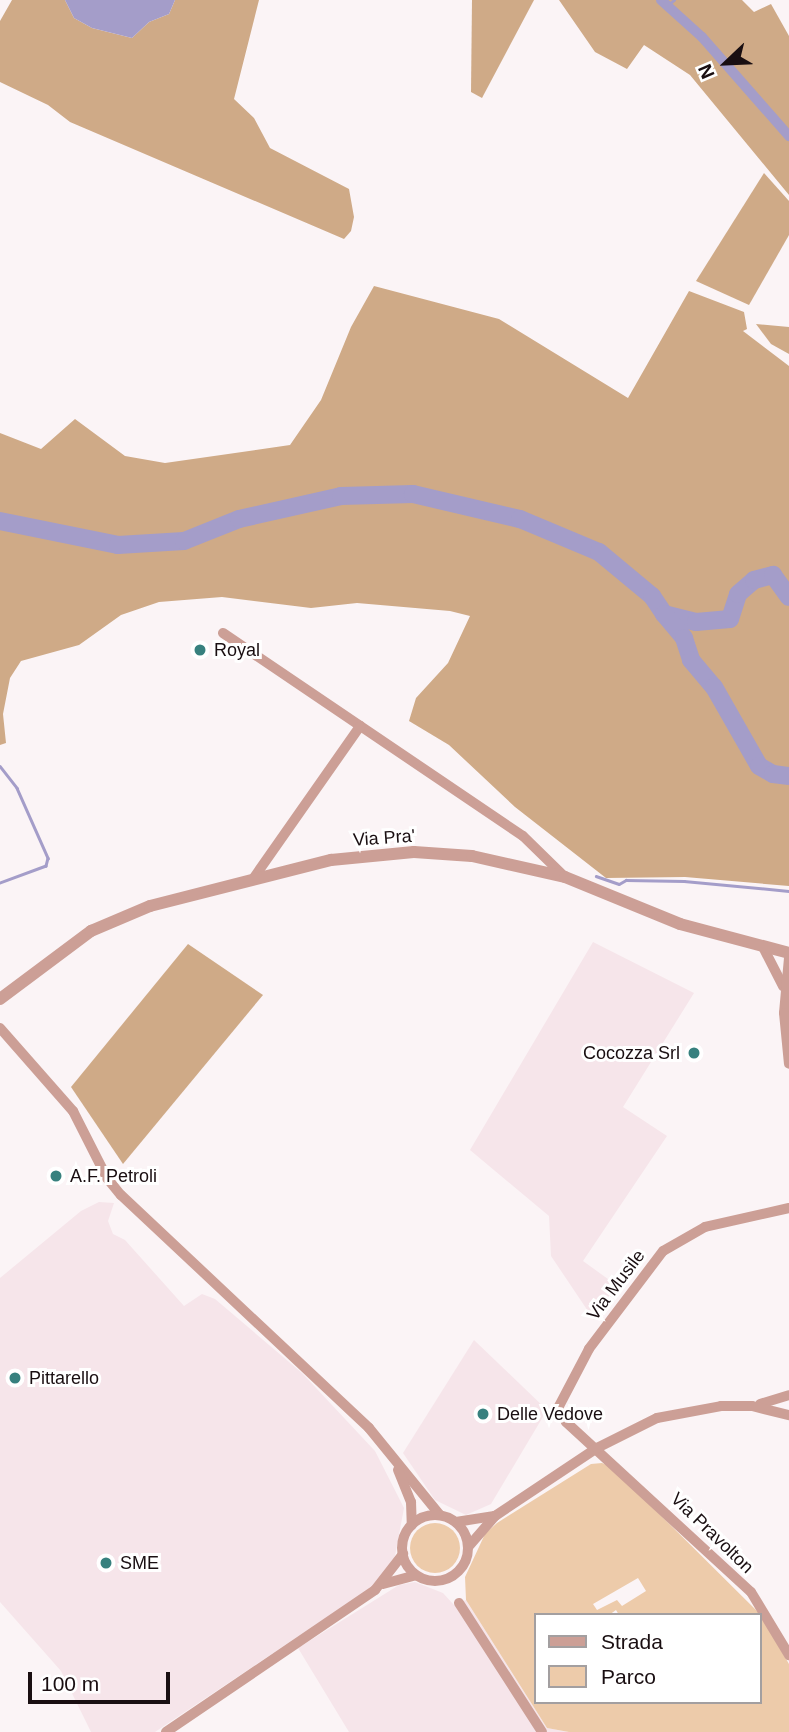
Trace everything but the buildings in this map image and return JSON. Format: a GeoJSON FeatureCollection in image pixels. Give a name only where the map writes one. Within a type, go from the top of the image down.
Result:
{"type":"FeatureCollection","features":[{"type":"Feature","properties":{"kind":"street"},"geometry":{"type":"LineString","coordinates":[[223,633],[523,836],[565,877]]}},
{"type":"Feature","properties":{"kind":"street"},"geometry":{"type":"LineString","coordinates":[[253,879],[360,726]]}},
{"type":"Feature","properties":{"kind":"street","name":"Via Pra'"},"geometry":{"type":"LineString","coordinates":[[0,999],[62,950],[111,922],[181,896],[331,860],[414,852],[484,857],[565,877],[680,924],[789,953]]}},
{"type":"Feature","properties":{"kind":"street"},"geometry":{"type":"LineString","coordinates":[[764,948],[780,974],[785,1000],[789,1064]]}},
{"type":"Feature","properties":{"kind":"street"},"geometry":{"type":"LineString","coordinates":[[785,1000],[789,958]]}},
{"type":"Feature","properties":{"kind":"street"},"geometry":{"type":"LineString","coordinates":[[0,1028],[73,1111],[107,1178],[121,1195],[369,1427],[440,1515],[456,1522],[495,1516]]}},
{"type":"Feature","properties":{"kind":"street","name":"Via Musile"},"geometry":{"type":"LineString","coordinates":[[597,1448],[560,1415],[559,1402],[589,1349],[638,1277],[663,1251],[691,1232],[789,1208]]}},
{"type":"Feature","properties":{"kind":"street"},"geometry":{"type":"LineString","coordinates":[[468,1546],[495,1516],[597,1448],[677,1412],[752,1406],[789,1395]]}},
{"type":"Feature","properties":{"kind":"street"},"geometry":{"type":"LineString","coordinates":[[752,1406],[789,1415]]}},
{"type":"Feature","properties":{"kind":"street","name":"Via Pravolton"},"geometry":{"type":"LineString","coordinates":[[597,1448],[751,1592],[789,1655]]}},
{"type":"Feature","properties":{"kind":"street"},"geometry":{"type":"LineString","coordinates":[[396,1463],[411,1502],[412,1525]]}},
{"type":"Feature","properties":{"kind":"street"},"geometry":{"type":"LineString","coordinates":[[383,1584],[403,1554],[404,1536],[412,1525],[440,1515]]}},
{"type":"Feature","properties":{"kind":"street"},"geometry":{"type":"LineString","coordinates":[[166,1732],[383,1584],[416,1575],[435,1581],[453,1577],[466,1563],[468,1546],[456,1522]]}},
{"type":"Feature","properties":{"kind":"street"},"geometry":{"type":"LineString","coordinates":[[403,1554],[416,1575]]}},
{"type":"Feature","properties":{"kind":"street"},"geometry":{"type":"LineString","coordinates":[[459,1603],[541,1731]]}},
{"type":"Feature","properties":{"kind":"shaded area"},"geometry":{"type":"Polygon","coordinates":[[[12,0],[65,0],[74,18],[92,28],[132,38],[149,22],[169,14],[175,0],[259,0],[234,99],[254,118],[270,148],[349,189],[354,217],[351,231],[344,239],[70,122],[48,105],[0,82],[0,21],[12,0]]]}},
{"type":"Feature","properties":{"kind":"shaded area"},"geometry":{"type":"Polygon","coordinates":[[[65,0],[175,0],[169,14],[149,22],[132,38],[92,28],[74,18],[65,0]]]}},
{"type":"Feature","properties":{"kind":"shaded area"},"geometry":{"type":"Polygon","coordinates":[[[472,0],[534,0],[482,98],[471,92],[472,0]]]}},
{"type":"Feature","properties":{"kind":"shaded area"},"geometry":{"type":"Polygon","coordinates":[[[559,0],[742,0],[754,12],[771,4],[789,36],[789,195],[690,75],[644,45],[627,69],[595,52],[559,0]]]}},
{"type":"Feature","properties":{"kind":"shaded area"},"geometry":{"type":"Polygon","coordinates":[[[764,173],[789,201],[789,235],[749,305],[696,281],[764,173]]]}},
{"type":"Feature","properties":{"kind":"shaded area"},"geometry":{"type":"Polygon","coordinates":[[[374,286],[499,319],[628,398],[689,291],[744,312],[747,329],[743,331],[789,366],[789,886],[685,877],[606,878],[515,807],[449,745],[409,721],[416,698],[448,663],[470,616],[450,611],[357,603],[311,608],[222,597],[159,602],[121,615],[79,645],[21,661],[10,678],[3,714],[6,743],[0,745],[0,433],[41,449],[75,419],[125,456],[165,463],[290,445],[321,400],[351,327],[374,286]]]}},
{"type":"Feature","properties":{"kind":"shaded area"},"geometry":{"type":"Polygon","coordinates":[[[756,324],[789,327],[789,354],[771,344],[756,324]]]}},
{"type":"Feature","properties":{"kind":"shaded area"},"geometry":{"type":"Polygon","coordinates":[[[593,942],[694,993],[623,1107],[667,1136],[583,1261],[619,1287],[594,1320],[551,1256],[549,1216],[470,1150],[593,942]]]}},
{"type":"Feature","properties":{"kind":"shaded area"},"geometry":{"type":"Polygon","coordinates":[[[188,944],[263,995],[123,1164],[71,1087],[188,944]]]}},
{"type":"Feature","properties":{"kind":"shaded area"},"geometry":{"type":"Polygon","coordinates":[[[99,1202],[114,1203],[108,1221],[113,1234],[125,1240],[184,1306],[202,1294],[215,1299],[302,1373],[375,1451],[404,1508],[395,1556],[375,1585],[155,1732],[91,1732],[61,1671],[0,1602],[0,1278],[81,1211],[99,1202]]]}},
{"type":"Feature","properties":{"kind":"shaded area"},"geometry":{"type":"Polygon","coordinates":[[[474,1340],[547,1410],[491,1504],[466,1515],[435,1500],[403,1453],[474,1340]]]}},
{"type":"Feature","properties":{"kind":"shaded area"},"geometry":{"type":"Polygon","coordinates":[[[415,1582],[443,1593],[454,1605],[466,1600],[547,1728],[569,1732],[349,1732],[298,1648],[399,1585],[415,1582]]]}},
{"type":"Feature","properties":{"kind":"green space"},"geometry":{"type":"Polygon","coordinates":[[[602,1463],[613,1468],[759,1613],[618,1613],[616,1610],[612,1613],[534,1613],[534,1704],[761,1704],[761,1616],[789,1664],[789,1732],[569,1732],[547,1728],[466,1600],[465,1577],[485,1534],[497,1523],[591,1464],[602,1463]],[[638,1578],[593,1604],[597,1610],[617,1600],[622,1606],[646,1591],[638,1578]]]}},
{"type":"Feature","properties":{"kind":"green space"},"geometry":{"type":"Polygon","coordinates":[[[435,1523],[453,1530],[460,1548],[453,1566],[435,1573],[417,1566],[410,1548],[417,1530],[435,1523]]]}},
{"type":"Feature","properties":{"kind":"waterway"},"geometry":{"type":"LineString","coordinates":[[661,0],[702,37],[789,136]]}},
{"type":"Feature","properties":{"kind":"waterway"},"geometry":{"type":"LineString","coordinates":[[667,6],[674,0]]}},
{"type":"Feature","properties":{"kind":"waterway"},"geometry":{"type":"LineString","coordinates":[[0,521],[118,545],[184,541],[239,519],[341,496],[413,494],[520,519],[599,552],[652,596],[664,614],[696,622],[730,619],[738,594],[754,580],[773,575],[789,597]]}},
{"type":"Feature","properties":{"kind":"waterway"},"geometry":{"type":"LineString","coordinates":[[664,614],[684,638],[691,660],[714,687],[759,766],[773,774],[789,776]]}},
{"type":"Feature","properties":{"kind":"waterway"},"geometry":{"type":"LineString","coordinates":[[0,766],[17,788],[48,858],[46,866],[0,883]]}},
{"type":"Feature","properties":{"kind":"waterway"},"geometry":{"type":"LineString","coordinates":[[596,876],[619,884],[626,880],[684,881],[789,891]]}},
{"type":"Feature","properties":{"kind":"place","name":"Royal"},"geometry":{"type":"Point","coordinates":[200,650]}},
{"type":"Feature","properties":{"kind":"place","name":"Cocozza Srl"},"geometry":{"type":"Point","coordinates":[694,1053]}},
{"type":"Feature","properties":{"kind":"place","name":"A.F. Petroli"},"geometry":{"type":"Point","coordinates":[56,1176]}},
{"type":"Feature","properties":{"kind":"place","name":"Pittarello"},"geometry":{"type":"Point","coordinates":[15,1378]}},
{"type":"Feature","properties":{"kind":"place","name":"Delle Vedove"},"geometry":{"type":"Point","coordinates":[483,1414]}},
{"type":"Feature","properties":{"kind":"place","name":"SME"},"geometry":{"type":"Point","coordinates":[106,1563]}}]}
